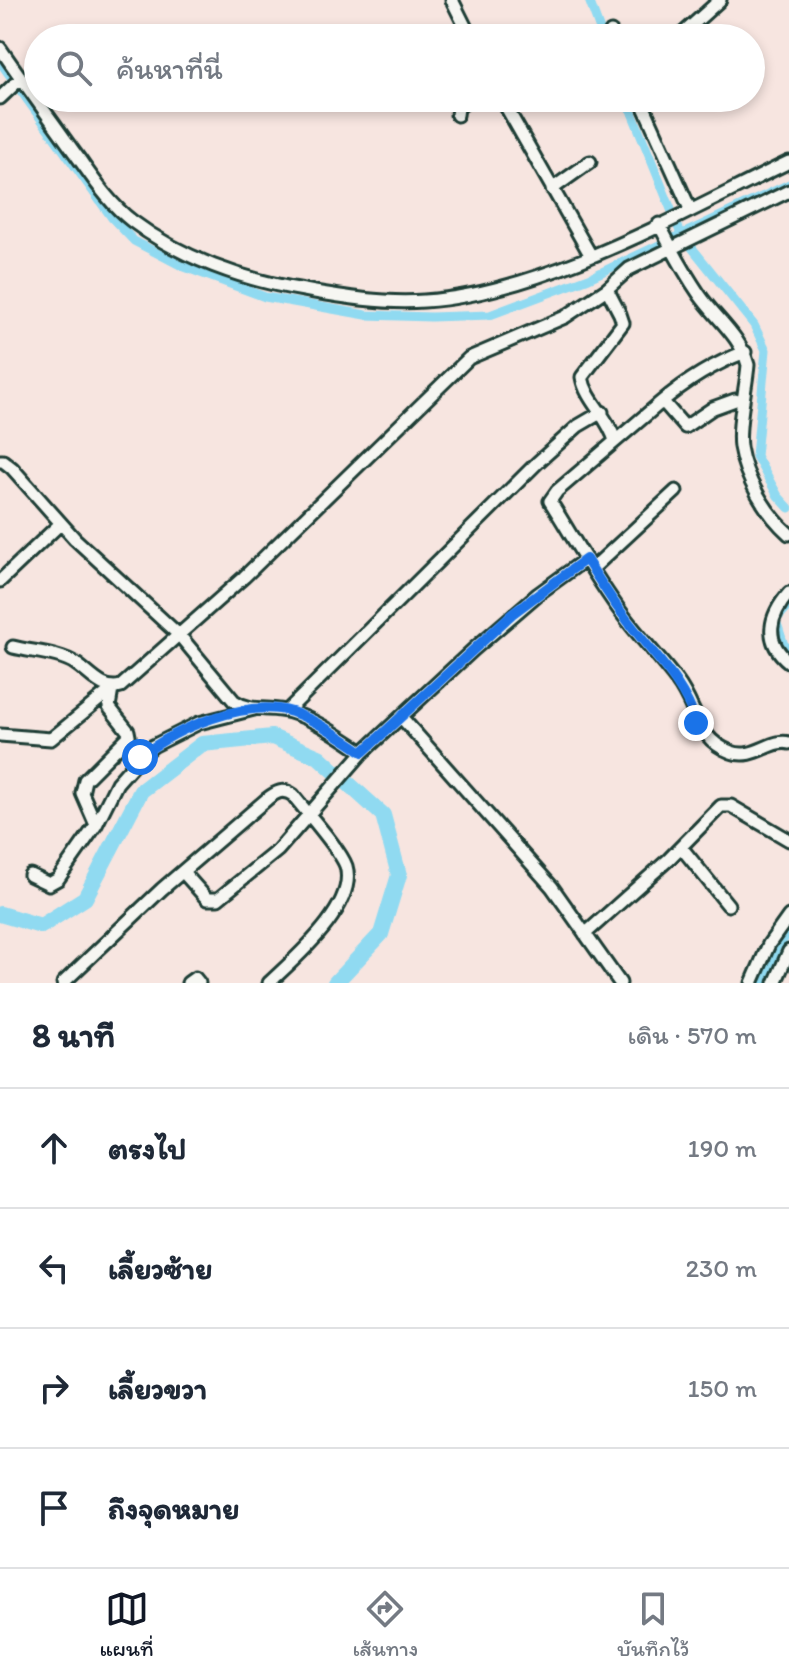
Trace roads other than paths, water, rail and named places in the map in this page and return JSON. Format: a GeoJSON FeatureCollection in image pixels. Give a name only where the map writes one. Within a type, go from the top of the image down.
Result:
{"type":"FeatureCollection","features":[{"type":"Feature","properties":{"kind":"street"},"geometry":{"type":"LineString","coordinates":[[452,0],[464,24]]}},
{"type":"Feature","properties":{"kind":"street"},"geometry":{"type":"LineString","coordinates":[[693,24],[720,0]]}},
{"type":"Feature","properties":{"kind":"street"},"geometry":{"type":"LineString","coordinates":[[0,48],[12,86]]}},
{"type":"Feature","properties":{"kind":"street"},"geometry":{"type":"LineString","coordinates":[[35,112],[130,220],[219,269],[284,287],[354,298],[421,302],[468,296],[512,285],[591,256],[789,162]]}},
{"type":"Feature","properties":{"kind":"street"},"geometry":{"type":"LineString","coordinates":[[509,112],[591,256]]}},
{"type":"Feature","properties":{"kind":"street"},"geometry":{"type":"LineString","coordinates":[[646,112],[688,210]]}},
{"type":"Feature","properties":{"kind":"street"},"geometry":{"type":"LineString","coordinates":[[552,189],[590,162]]}},
{"type":"Feature","properties":{"kind":"street"},"geometry":{"type":"LineString","coordinates":[[0,735],[51,739],[112,689],[126,683],[277,545],[457,368],[478,353],[565,317],[607,289],[629,269],[789,191]]}},
{"type":"Feature","properties":{"kind":"street"},"geometry":{"type":"LineString","coordinates":[[663,222],[701,297],[745,352],[748,365],[740,445],[759,497],[789,534]]}},
{"type":"Feature","properties":{"kind":"street"},"geometry":{"type":"LineString","coordinates":[[607,289],[623,323],[582,377],[584,388],[612,429],[615,441]]}},
{"type":"Feature","properties":{"kind":"street"},"geometry":{"type":"LineString","coordinates":[[745,352],[723,360],[684,382],[557,491],[550,501],[623,615],[679,683],[690,702],[696,723],[707,738],[731,752],[744,754],[782,741],[789,743]]}},
{"type":"Feature","properties":{"kind":"street"},"geometry":{"type":"LineString","coordinates":[[660,403],[665,404],[685,427],[713,408],[735,400]]}},
{"type":"Feature","properties":{"kind":"street"},"geometry":{"type":"LineString","coordinates":[[287,711],[538,462],[578,426],[602,412]]}},
{"type":"Feature","properties":{"kind":"street"},"geometry":{"type":"LineString","coordinates":[[0,461],[12,468],[60,524],[180,636],[239,705],[287,711],[314,722],[363,752]]}},
{"type":"Feature","properties":{"kind":"street"},"geometry":{"type":"LineString","coordinates":[[183,872],[207,899],[218,899],[278,850],[363,752],[512,614],[589,564],[676,491]]}},
{"type":"Feature","properties":{"kind":"street"},"geometry":{"type":"LineString","coordinates":[[0,581],[60,524]]}},
{"type":"Feature","properties":{"kind":"street"},"geometry":{"type":"LineString","coordinates":[[789,593],[779,604],[771,623],[770,636],[773,645],[789,662]]}},
{"type":"Feature","properties":{"kind":"street"},"geometry":{"type":"LineString","coordinates":[[13,647],[73,662],[112,689]]}},
{"type":"Feature","properties":{"kind":"street"},"geometry":{"type":"LineString","coordinates":[[96,825],[82,787],[85,780],[129,736],[109,707],[112,689]]}},
{"type":"Feature","properties":{"kind":"street"},"geometry":{"type":"LineString","coordinates":[[30,875],[53,883],[96,825],[117,783],[153,746],[199,723],[256,709]]}},
{"type":"Feature","properties":{"kind":"street"},"geometry":{"type":"LineString","coordinates":[[402,718],[552,887],[620,983]]}},
{"type":"Feature","properties":{"kind":"street"},"geometry":{"type":"LineString","coordinates":[[63,983],[183,872],[278,792],[291,793],[343,859],[347,880],[332,915],[312,941],[269,983]]}},
{"type":"Feature","properties":{"kind":"street"},"geometry":{"type":"LineString","coordinates":[[585,934],[724,805],[731,806],[789,840]]}},
{"type":"Feature","properties":{"kind":"street"},"geometry":{"type":"LineString","coordinates":[[681,847],[728,905]]}},
{"type":"Feature","properties":{"kind":"street"},"geometry":{"type":"LineString","coordinates":[[752,983],[769,944],[789,916]]}},
{"type":"Feature","properties":{"kind":"street"},"geometry":{"type":"LineString","coordinates":[[775,983],[789,951]]}},
{"type":"Feature","properties":{"kind":"street"},"geometry":{"type":"LineString","coordinates":[[188,983],[195,978],[199,983]]}},
{"type":"Feature","properties":{"kind":"waterway"},"geometry":{"type":"LineString","coordinates":[[589,0],[598,24]]}},
{"type":"Feature","properties":{"kind":"waterway"},"geometry":{"type":"LineString","coordinates":[[0,62],[24,95]]}},
{"type":"Feature","properties":{"kind":"waterway"},"geometry":{"type":"LineString","coordinates":[[36,112],[112,218],[134,241],[182,266],[265,297],[366,315],[490,315],[589,278],[789,184]]}},
{"type":"Feature","properties":{"kind":"waterway"},"geometry":{"type":"LineString","coordinates":[[632,112],[681,234],[754,325],[766,350],[756,456],[778,496],[789,508]]}},
{"type":"Feature","properties":{"kind":"waterway"},"geometry":{"type":"LineString","coordinates":[[789,605],[776,620],[784,645],[789,648]]}},
{"type":"Feature","properties":{"kind":"waterway"},"geometry":{"type":"LineString","coordinates":[[0,914],[41,926],[85,898],[141,791],[202,744],[272,737],[319,757],[383,815],[399,875],[381,934],[335,983]]}},
{"type":"Feature","properties":{"kind":"waterway"},"geometry":{"type":"LineString","coordinates":[[765,983],[776,948],[789,933]]}}]}
